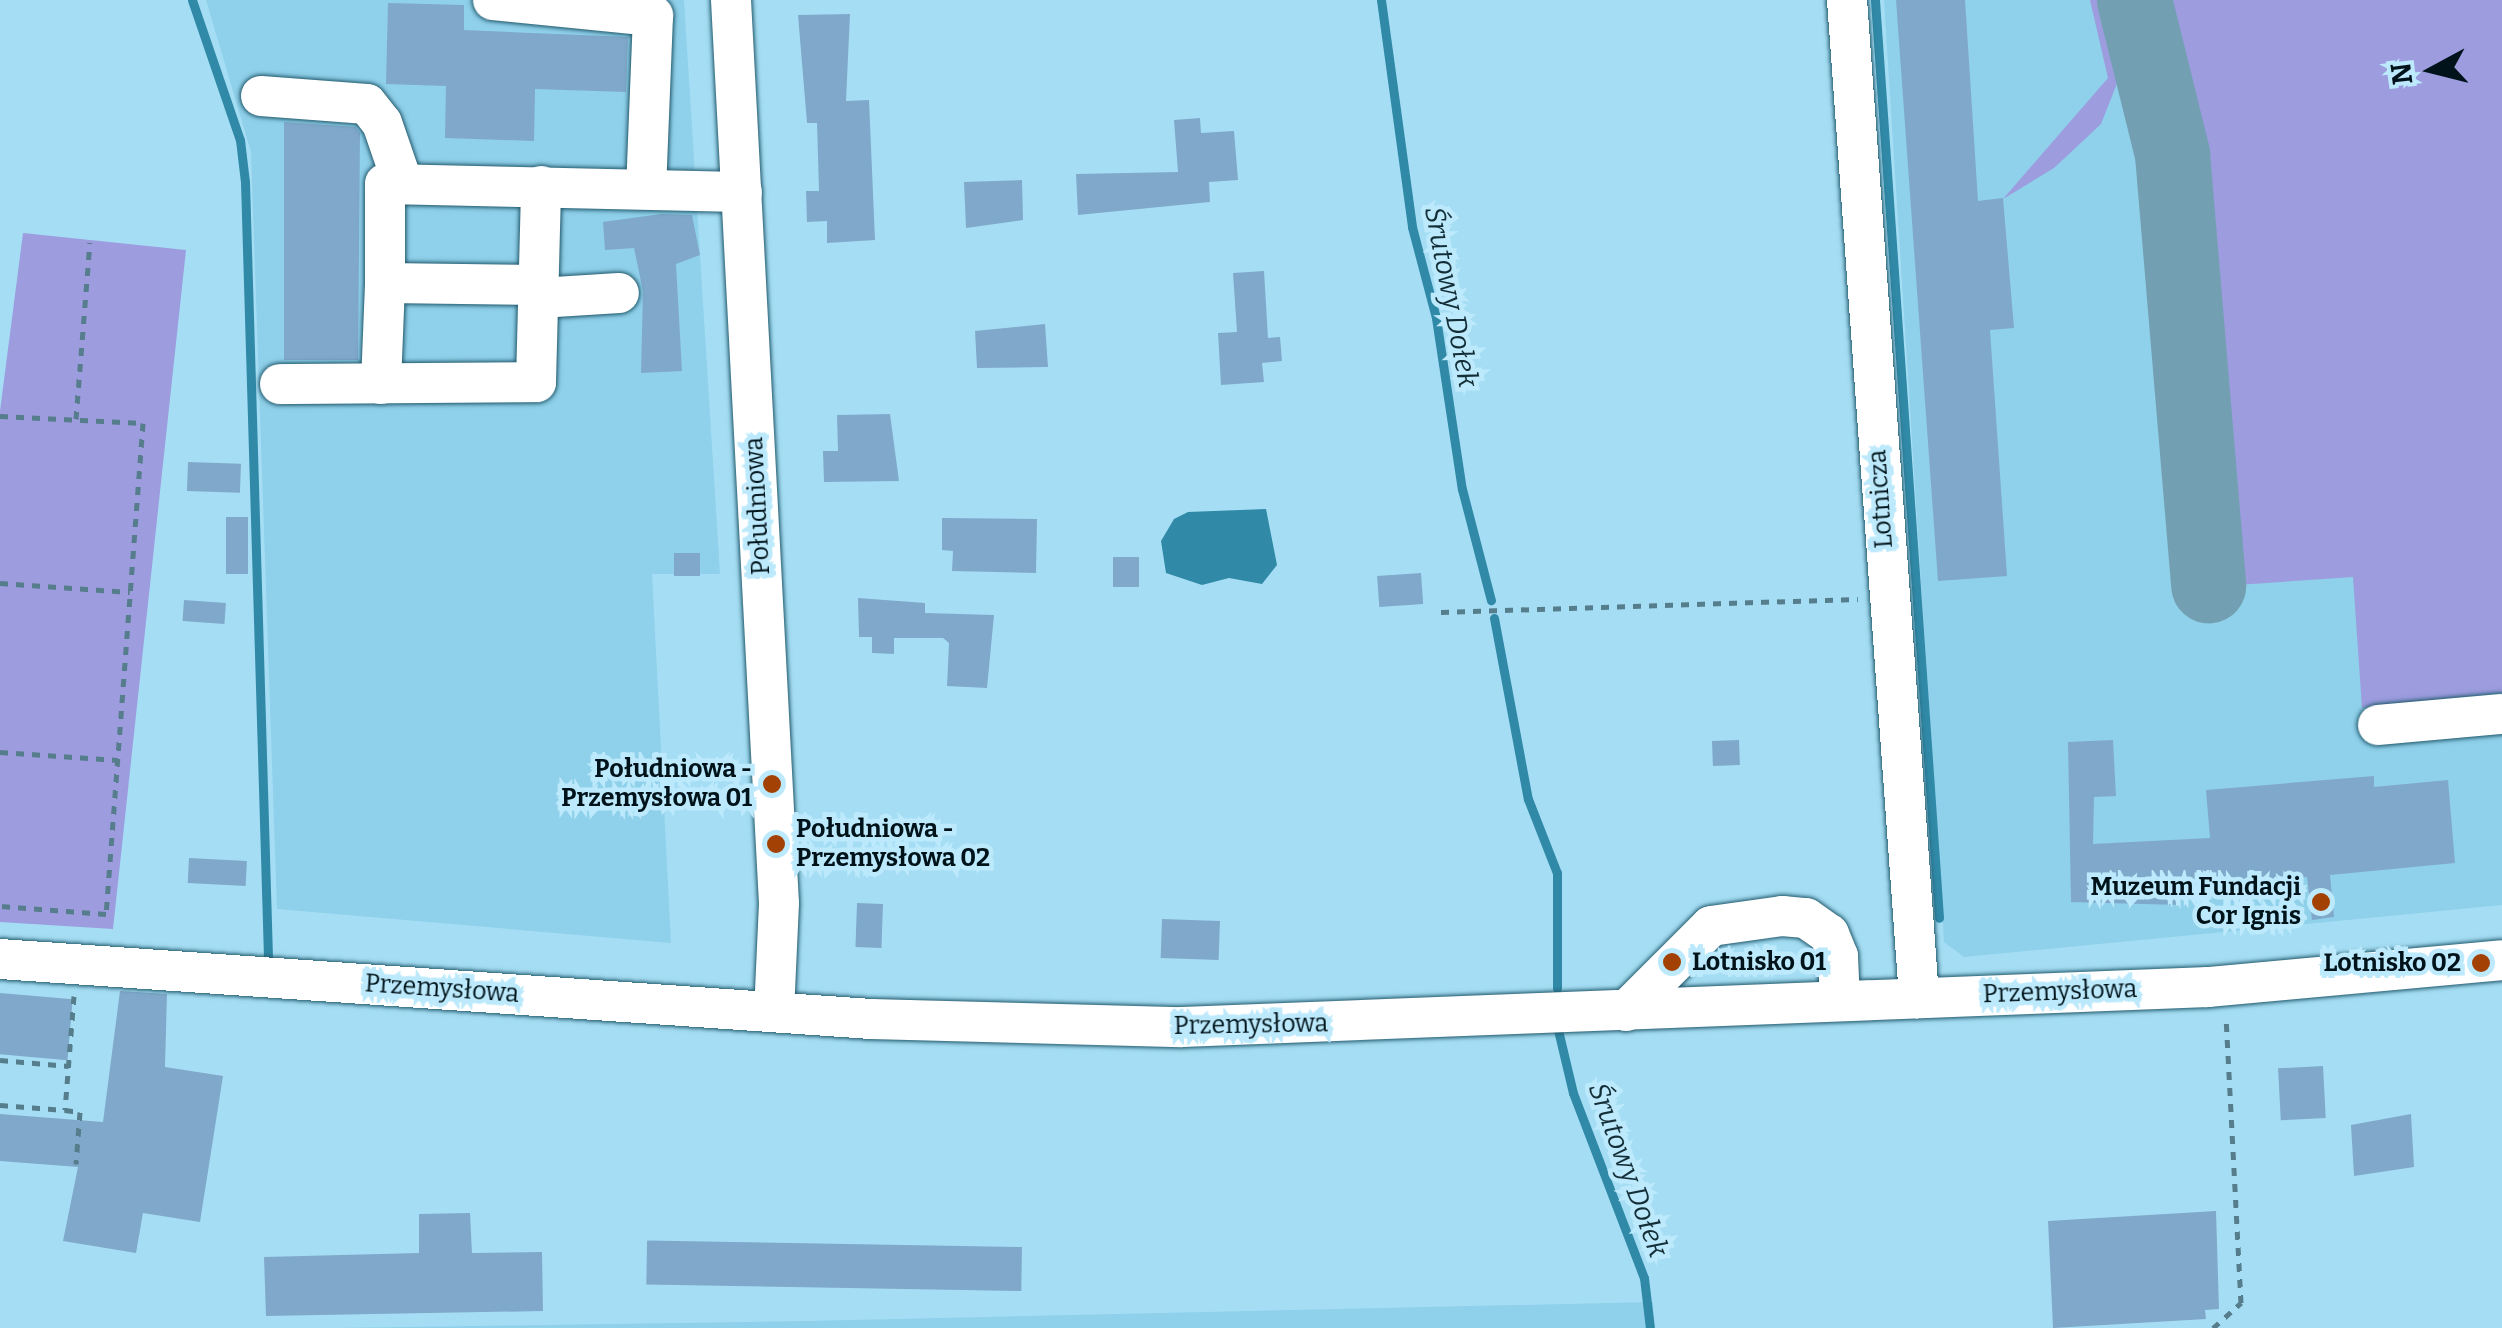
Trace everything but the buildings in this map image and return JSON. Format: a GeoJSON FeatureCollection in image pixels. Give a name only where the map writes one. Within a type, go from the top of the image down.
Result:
{"type":"FeatureCollection","features":[{"type":"Feature","properties":{"kind":"street"},"geometry":{"type":"LineString","coordinates":[[493,0],[653,16],[646,187]]}},
{"type":"Feature","properties":{"kind":"street","name":"Południowa"},"geometry":{"type":"LineString","coordinates":[[731,0],[778,902],[774,1012]]}},
{"type":"Feature","properties":{"kind":"street","name":"Lotnicza"},"geometry":{"type":"LineString","coordinates":[[1848,0],[1918,998]]}},
{"type":"Feature","properties":{"kind":"street"},"geometry":{"type":"LineString","coordinates":[[261,96],[367,104],[382,123],[403,184]]}},
{"type":"Feature","properties":{"kind":"street"},"geometry":{"type":"LineString","coordinates":[[381,384],[386,184],[742,192]]}},
{"type":"Feature","properties":{"kind":"street"},"geometry":{"type":"LineString","coordinates":[[280,384],[536,382],[541,186]]}},
{"type":"Feature","properties":{"kind":"street"},"geometry":{"type":"LineString","coordinates":[[384,283],[619,293]]}},
{"type":"Feature","properties":{"kind":"street"},"geometry":{"type":"LineString","coordinates":[[2378,725],[2502,714]]}},
{"type":"Feature","properties":{"kind":"street"},"geometry":{"type":"LineString","coordinates":[[1626,1011],[1712,926],[1782,916],[1806,918],[1829,934],[1838,956],[1840,1002]]}},
{"type":"Feature","properties":{"kind":"street","name":"Przemysłowa"},"geometry":{"type":"LineString","coordinates":[[0,959],[1002,1026],[1201,1027],[2208,987],[2502,960]]}},
{"type":"Feature","properties":{"kind":"path"},"geometry":{"type":"LineString","coordinates":[[76,419],[90,243]]}},
{"type":"Feature","properties":{"kind":"path"},"geometry":{"type":"LineString","coordinates":[[0,416],[143,423],[106,914],[0,906]]}},
{"type":"Feature","properties":{"kind":"path"},"geometry":{"type":"LineString","coordinates":[[0,582],[130,592]]}},
{"type":"Feature","properties":{"kind":"path"},"geometry":{"type":"LineString","coordinates":[[1441,612],[1888,600]]}},
{"type":"Feature","properties":{"kind":"path"},"geometry":{"type":"LineString","coordinates":[[0,752],[118,760]]}},
{"type":"Feature","properties":{"kind":"path"},"geometry":{"type":"LineString","coordinates":[[65,1110],[75,983]]}},
{"type":"Feature","properties":{"kind":"path"},"geometry":{"type":"LineString","coordinates":[[2208,987],[2208,1003],[2227,1018],[2241,1303],[2212,1328]]}},
{"type":"Feature","properties":{"kind":"path"},"geometry":{"type":"LineString","coordinates":[[0,1060],[69,1066]]}},
{"type":"Feature","properties":{"kind":"path"},"geometry":{"type":"LineString","coordinates":[[0,1105],[80,1112],[76,1164]]}},
{"type":"Feature","properties":{"kind":"shaded area"},"geometry":{"type":"Polygon","coordinates":[[[206,0],[684,0],[720,574],[652,574],[671,943],[277,909],[251,152],[206,0]]]}},
{"type":"Feature","properties":{"kind":"shaded area"},"geometry":{"type":"Polygon","coordinates":[[[1884,0],[2502,0],[2502,905],[1964,957],[1944,942],[1884,0]]]}},
{"type":"Feature","properties":{"kind":"shaded area"},"geometry":{"type":"Polygon","coordinates":[[[2090,0],[2115,0],[2129,53],[2101,124],[2054,168],[2003,199],[2108,78],[2090,0]]]}},
{"type":"Feature","properties":{"kind":"shaded area"},"geometry":{"type":"Polygon","coordinates":[[[2149,0],[2502,0],[2502,693],[2362,708],[2353,577],[2222,586],[2195,219],[2149,0]]]}},
{"type":"Feature","properties":{"kind":"shaded area"},"geometry":{"type":"Polygon","coordinates":[[[23,233],[186,250],[113,929],[0,922],[0,411],[23,233]]]}},
{"type":"Feature","properties":{"kind":"shaded area"},"geometry":{"type":"Polygon","coordinates":[[[1266,509],[1277,565],[1262,584],[1229,578],[1202,585],[1166,573],[1161,541],[1174,519],[1188,512],[1266,509]]]}},
{"type":"Feature","properties":{"kind":"shaded area"},"geometry":{"type":"Polygon","coordinates":[[[1653,1302],[1654,1328],[334,1328],[807,1321],[1653,1302]]]}},
{"type":"Feature","properties":{"kind":"waterway"},"geometry":{"type":"LineString","coordinates":[[192,0],[240,140],[245,182],[268,958]]}},
{"type":"Feature","properties":{"kind":"waterway","name":"Śrutowy Dołek"},"geometry":{"type":"LineString","coordinates":[[1381,0],[1412,227],[1436,318],[1462,489],[1491,600]]}},
{"type":"Feature","properties":{"kind":"waterway"},"geometry":{"type":"LineString","coordinates":[[1875,0],[1939,918]]}},
{"type":"Feature","properties":{"kind":"waterway","name":"Śrutowy Dołek"},"geometry":{"type":"LineString","coordinates":[[1494,618],[1528,799],[1557,873],[1557,988]]}},
{"type":"Feature","properties":{"kind":"waterway","name":"Śrutowy Dołek"},"geometry":{"type":"LineString","coordinates":[[1558,1030],[1573,1093],[1644,1278],[1650,1328]]}},
{"type":"Feature","properties":{"kind":"taxiway"},"geometry":{"type":"LineString","coordinates":[[2134,0],[2172,154],[2208,586]]}},
{"type":"Feature","properties":{"kind":"place","name":"Południowa - Przemysłowa 01"},"geometry":{"type":"Point","coordinates":[772,784]}},
{"type":"Feature","properties":{"kind":"place","name":"Południowa - Przemysłowa 02"},"geometry":{"type":"Point","coordinates":[776,844]}},
{"type":"Feature","properties":{"kind":"place","name":"Muzeum Fundacji Cor Ignis"},"geometry":{"type":"Point","coordinates":[2321,902]}},
{"type":"Feature","properties":{"kind":"place","name":"Lotnisko 01"},"geometry":{"type":"Point","coordinates":[1672,962]}},
{"type":"Feature","properties":{"kind":"place","name":"Lotnisko 02"},"geometry":{"type":"Point","coordinates":[2481,963]}}]}
